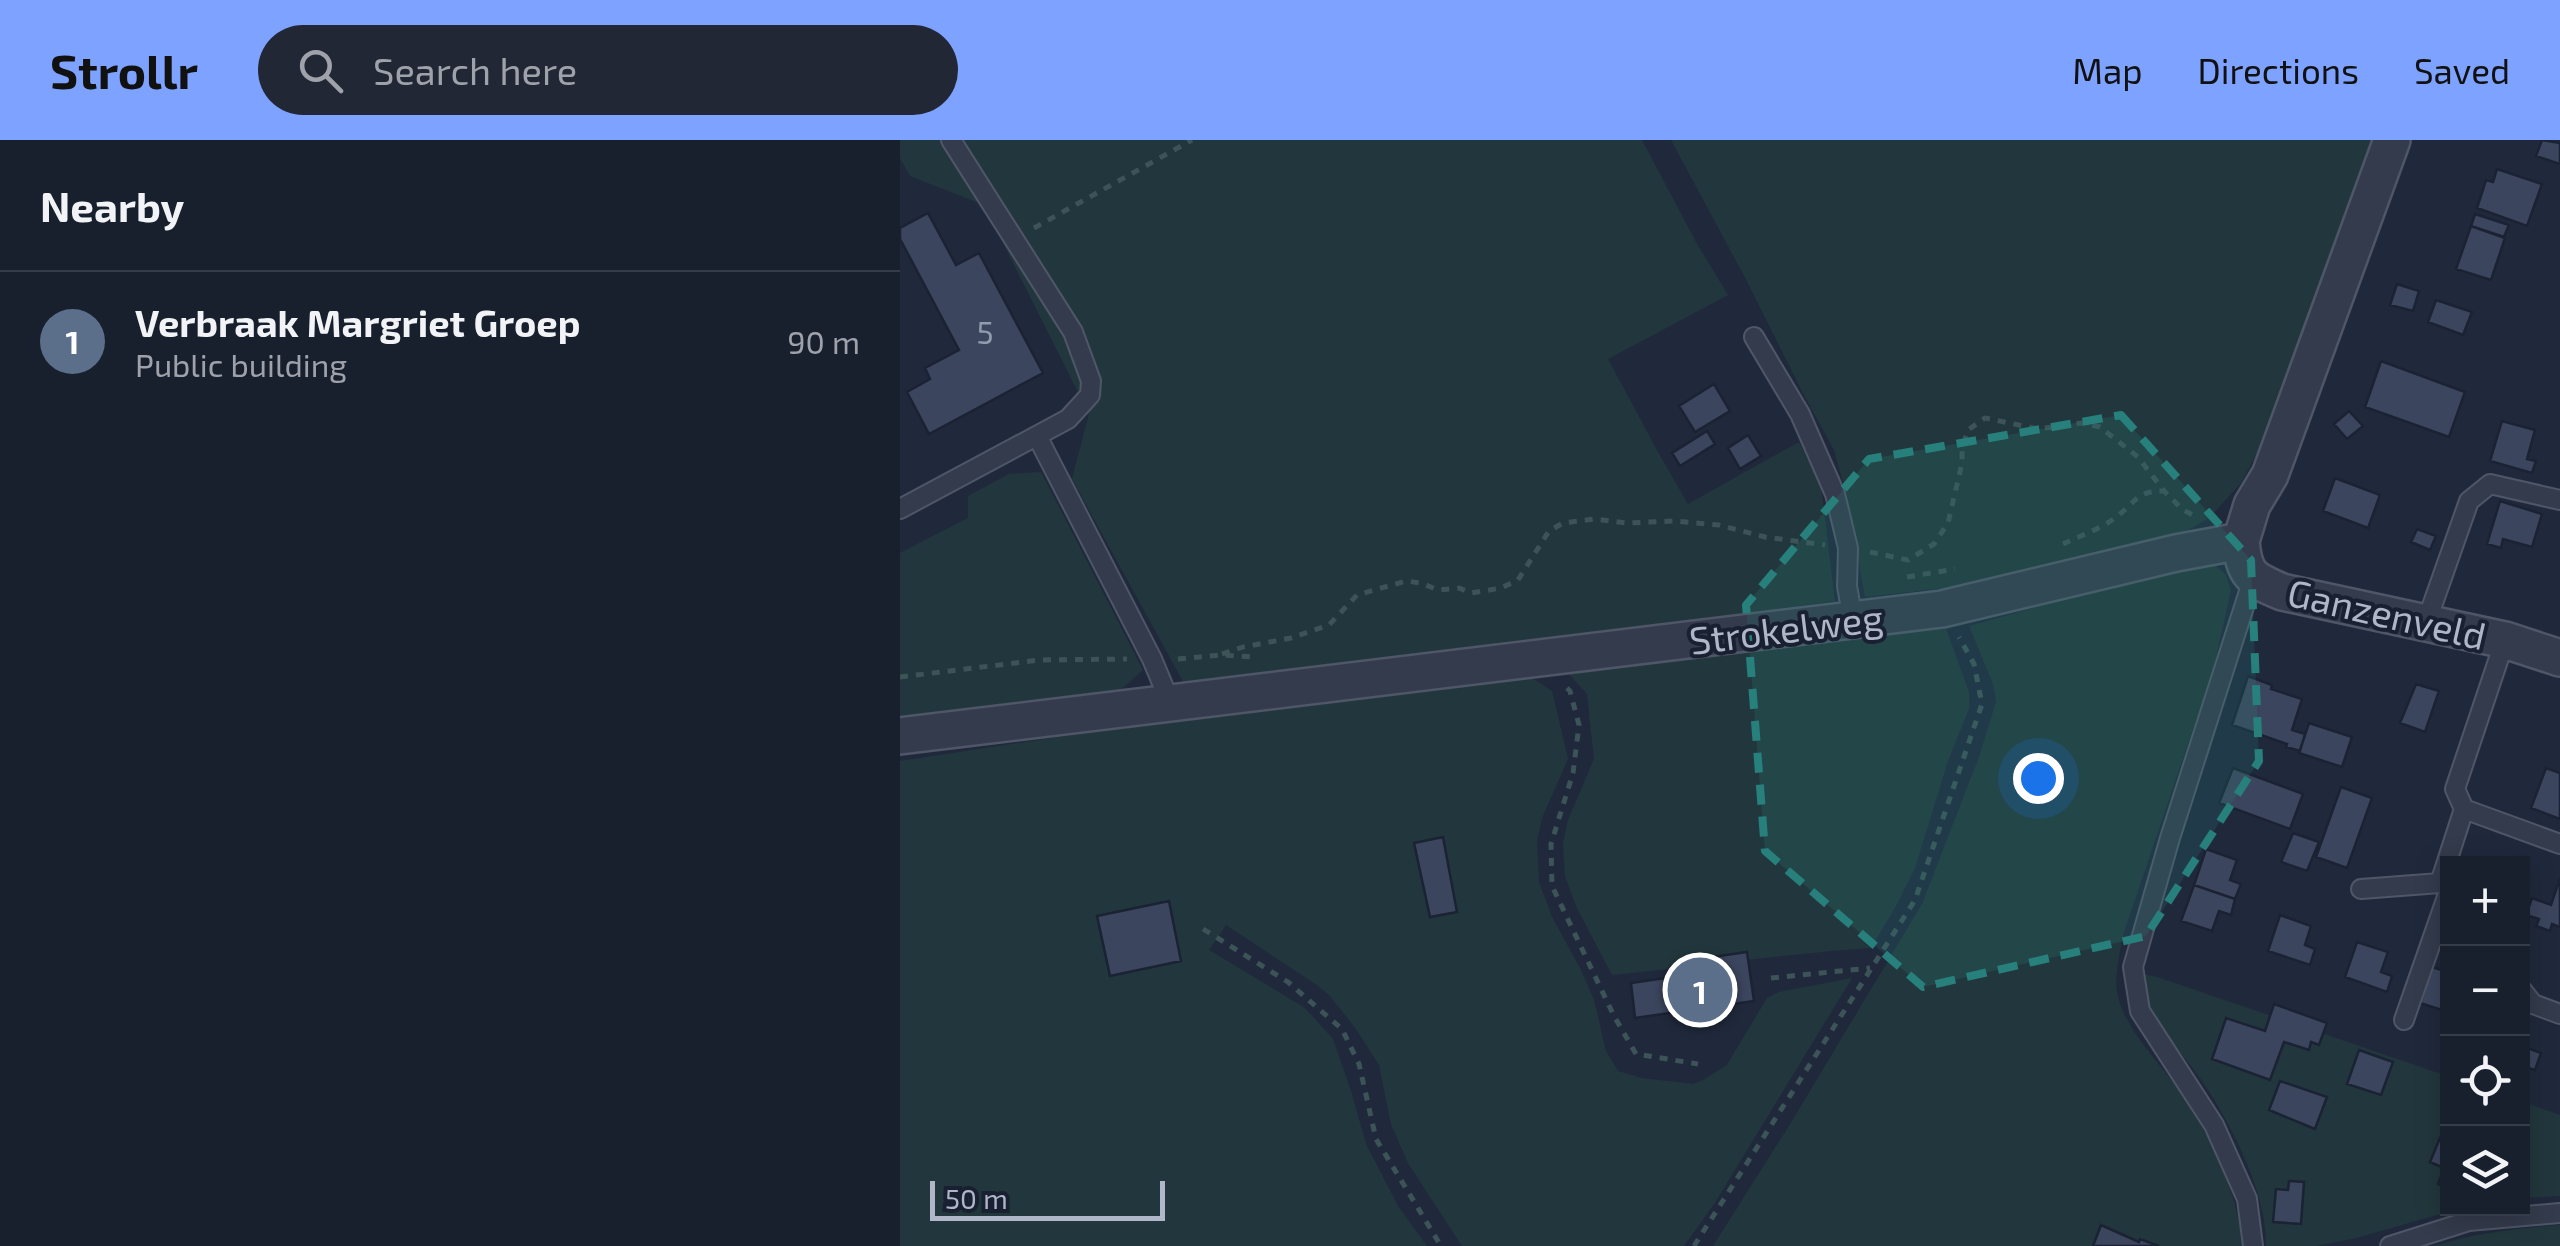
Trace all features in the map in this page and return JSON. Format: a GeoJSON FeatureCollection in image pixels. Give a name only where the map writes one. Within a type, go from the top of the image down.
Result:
{"type":"FeatureCollection","features":[{"type":"Feature","properties":{"kind":"street"},"geometry":{"type":"LineString","coordinates":[[2241,541],[2252,505],[2270,475],[2392,140]]}},
{"type":"Feature","properties":{"kind":"street","name":"Ganzenveld"},"geometry":{"type":"LineString","coordinates":[[2241,541],[2243,563],[2254,579],[2282,592],[2505,640],[2560,658]]}},
{"type":"Feature","properties":{"kind":"street","name":"Strokelweg"},"geometry":{"type":"LineString","coordinates":[[900,736],[1536,658],[1850,603],[1942,609],[2241,541]]}},
{"type":"Feature","properties":{"kind":"lane"},"geometry":{"type":"LineString","coordinates":[[900,509],[1068,419],[1090,394],[1091,381],[1073,332],[951,140]]}},
{"type":"Feature","properties":{"kind":"lane"},"geometry":{"type":"LineString","coordinates":[[1754,337],[1800,414],[1835,494],[1848,548],[1850,603]]}},
{"type":"Feature","properties":{"kind":"lane"},"geometry":{"type":"LineString","coordinates":[[1038,436],[1170,702]]}},
{"type":"Feature","properties":{"kind":"lane"},"geometry":{"type":"LineString","coordinates":[[2426,623],[2470,501],[2490,484],[2560,500]]}},
{"type":"Feature","properties":{"kind":"lane"},"geometry":{"type":"LineString","coordinates":[[2253,1246],[2248,1199],[2214,1124],[2140,1012],[2133,967],[2170,838],[2254,579]]}},
{"type":"Feature","properties":{"kind":"lane"},"geometry":{"type":"LineString","coordinates":[[2453,856],[2464,809],[2456,790],[2505,640]]}},
{"type":"Feature","properties":{"kind":"lane"},"geometry":{"type":"LineString","coordinates":[[2464,809],[2560,844]]}},
{"type":"Feature","properties":{"kind":"lane"},"geometry":{"type":"LineString","coordinates":[[2361,889],[2440,888]]}},
{"type":"Feature","properties":{"kind":"lane"},"geometry":{"type":"LineString","coordinates":[[2404,1020],[2440,904]]}},
{"type":"Feature","properties":{"kind":"lane"},"geometry":{"type":"LineString","coordinates":[[2530,1000],[2560,1014]]}},
{"type":"Feature","properties":{"kind":"lane"},"geometry":{"type":"LineString","coordinates":[[2390,1246],[2469,1221],[2560,1212]]}},
{"type":"Feature","properties":{"kind":"path"},"geometry":{"type":"LineString","coordinates":[[1014,239],[1192,140]]}},
{"type":"Feature","properties":{"kind":"path"},"geometry":{"type":"LineString","coordinates":[[1220,656],[1329,625],[1357,596],[1406,581],[1438,590],[1459,588],[1471,593],[1501,588],[1518,580],[1549,531],[1563,523],[1594,518],[1626,523],[1675,521],[1720,525],[1765,538],[1908,560],[1934,544],[1948,523],[1968,430],[1985,418],[2038,429],[2081,422],[2100,427],[2138,458],[2164,490],[2149,490],[2114,520],[2048,552]]}},
{"type":"Feature","properties":{"kind":"path","name":"Strokelweg"},"geometry":{"type":"LineString","coordinates":[[1850,603],[1970,566]]}},
{"type":"Feature","properties":{"kind":"path"},"geometry":{"type":"LineString","coordinates":[[1694,1246],[1915,900],[1982,704],[1974,664],[1942,609]]}},
{"type":"Feature","properties":{"kind":"path"},"geometry":{"type":"LineString","coordinates":[[900,676],[1040,660],[1263,658]]}},
{"type":"Feature","properties":{"kind":"path"},"geometry":{"type":"LineString","coordinates":[[1536,658],[1570,691],[1579,725],[1573,773],[1551,844],[1552,886],[1636,1054],[1698,1064]]}},
{"type":"Feature","properties":{"kind":"path"},"geometry":{"type":"LineString","coordinates":[[1203,929],[1288,982],[1342,1029],[1359,1064],[1376,1139],[1441,1246]]}},
{"type":"Feature","properties":{"kind":"path"},"geometry":{"type":"LineString","coordinates":[[1771,978],[1870,968]]}},
{"type":"Feature","properties":{"kind":"highlighted area"},"geometry":{"type":"Polygon","coordinates":[[[2121,415],[2251,560],[2259,761],[2146,936],[1923,987],[1765,851],[1746,605],[1869,459],[2121,415]]]}},
{"type":"Feature","properties":{"kind":"green space"},"geometry":{"type":"Polygon","coordinates":[[[900,140],[1642,140],[1728,295],[1608,359],[1688,504],[1799,442],[1821,486],[1835,601],[1226,683],[1185,685],[1072,479],[1089,414],[984,205],[910,176],[900,158],[900,140]]]}},
{"type":"Feature","properties":{"kind":"green space"},"geometry":{"type":"Polygon","coordinates":[[[1671,140],[2381,140],[2259,449],[2241,483],[2209,518],[2178,536],[1981,584],[1865,597],[1847,497],[1834,450],[1671,140]]]}},
{"type":"Feature","properties":{"kind":"green space"},"geometry":{"type":"Polygon","coordinates":[[[1041,472],[1143,670],[1117,693],[900,724],[900,553],[968,518],[968,496],[1009,474],[1041,472]]]}},
{"type":"Feature","properties":{"kind":"green space"},"geometry":{"type":"Polygon","coordinates":[[[2214,564],[2226,575],[2231,590],[2214,667],[2124,932],[2116,984],[2130,1026],[2179,1090],[2211,1144],[2236,1207],[2241,1246],[1713,1246],[1922,904],[1996,702],[1993,684],[1969,626],[2178,567],[2214,564]]]}},
{"type":"Feature","properties":{"kind":"green space"},"geometry":{"type":"Polygon","coordinates":[[[1944,623],[1969,692],[1969,709],[1948,761],[1915,868],[1871,948],[1612,975],[1565,876],[1563,843],[1568,820],[1594,759],[1587,694],[1566,671],[1944,623]]]}},
{"type":"Feature","properties":{"kind":"green space"},"geometry":{"type":"Polygon","coordinates":[[[1526,674],[1552,691],[1568,759],[1542,818],[1537,840],[1539,882],[1552,917],[1594,1000],[1606,1051],[1618,1071],[1693,1084],[1727,1065],[1767,998],[1779,992],[1852,978],[1716,1201],[1684,1246],[1462,1246],[1408,1163],[1391,1124],[1379,1065],[1356,1029],[1317,985],[1226,925],[1209,950],[1305,1008],[1333,1039],[1366,1144],[1398,1206],[1427,1246],[900,1246],[900,761],[1526,674]]]}},
{"type":"Feature","properties":{"kind":"green space"},"geometry":{"type":"Polygon","coordinates":[[[2142,974],[2440,1074],[2440,1214],[2315,1246],[2266,1246],[2260,1203],[2244,1156],[2209,1091],[2154,1015],[2142,974]]]}},
{"type":"Feature","properties":{"kind":"green space"},"geometry":{"type":"Polygon","coordinates":[[[2530,1104],[2560,1115],[2560,1196],[2530,1198],[2530,1104]]]}},
{"type":"Feature","properties":{"kind":"green space"},"geometry":{"type":"Polygon","coordinates":[[[2560,1225],[2560,1246],[2434,1246],[2496,1232],[2560,1225]]]}},
{"type":"Feature","properties":{"kind":"building"},"geometry":{"type":"Polygon","coordinates":[[[2542,140],[2560,143],[2560,164],[2536,156],[2542,140]]]}},
{"type":"Feature","properties":{"kind":"building"},"geometry":{"type":"Polygon","coordinates":[[[2497,169],[2542,184],[2527,226],[2477,208],[2486,180],[2493,182],[2497,169]]]}},
{"type":"Feature","properties":{"kind":"building"},"geometry":{"type":"Polygon","coordinates":[[[928,213],[956,265],[979,253],[1043,373],[929,434],[907,392],[930,379],[925,368],[959,350],[900,239],[900,228],[928,213]]]}},
{"type":"Feature","properties":{"kind":"building"},"geometry":{"type":"Polygon","coordinates":[[[2475,214],[2509,225],[2504,237],[2471,226],[2475,214]]]}},
{"type":"Feature","properties":{"kind":"building"},"geometry":{"type":"Polygon","coordinates":[[[2471,226],[2505,238],[2491,280],[2456,269],[2471,226]]]}},
{"type":"Feature","properties":{"kind":"building"},"geometry":{"type":"Polygon","coordinates":[[[2397,284],[2419,291],[2413,311],[2390,305],[2397,284]]]}},
{"type":"Feature","properties":{"kind":"building"},"geometry":{"type":"Polygon","coordinates":[[[2436,300],[2472,312],[2463,335],[2428,322],[2436,300]]]}},
{"type":"Feature","properties":{"kind":"building"},"geometry":{"type":"Polygon","coordinates":[[[2381,361],[2465,392],[2449,437],[2365,407],[2381,361]]]}},
{"type":"Feature","properties":{"kind":"building"},"geometry":{"type":"Polygon","coordinates":[[[1714,384],[1730,411],[1695,432],[1679,406],[1714,384]]]}},
{"type":"Feature","properties":{"kind":"building"},"geometry":{"type":"Polygon","coordinates":[[[2349,411],[2363,426],[2347,439],[2334,424],[2349,411]]]}},
{"type":"Feature","properties":{"kind":"building"},"geometry":{"type":"Polygon","coordinates":[[[2502,421],[2535,430],[2527,459],[2536,461],[2532,473],[2490,461],[2502,421]]]}},
{"type":"Feature","properties":{"kind":"building"},"geometry":{"type":"Polygon","coordinates":[[[1707,431],[1715,444],[1680,466],[1672,453],[1707,431]]]}},
{"type":"Feature","properties":{"kind":"building"},"geometry":{"type":"Polygon","coordinates":[[[1748,435],[1761,456],[1740,469],[1728,448],[1748,435]]]}},
{"type":"Feature","properties":{"kind":"building"},"geometry":{"type":"Polygon","coordinates":[[[2335,478],[2380,495],[2368,528],[2323,511],[2335,478]]]}},
{"type":"Feature","properties":{"kind":"building"},"geometry":{"type":"Polygon","coordinates":[[[2500,501],[2542,514],[2532,547],[2503,539],[2501,548],[2487,544],[2500,501]]]}},
{"type":"Feature","properties":{"kind":"building"},"geometry":{"type":"Polygon","coordinates":[[[2417,529],[2436,536],[2430,550],[2411,542],[2417,529]]]}},
{"type":"Feature","properties":{"kind":"building"},"geometry":{"type":"Polygon","coordinates":[[[2248,676],[2302,699],[2292,730],[2305,734],[2300,751],[2232,725],[2248,676]]]}},
{"type":"Feature","properties":{"kind":"building"},"geometry":{"type":"Polygon","coordinates":[[[2416,684],[2439,691],[2425,732],[2400,723],[2416,684]]]}},
{"type":"Feature","properties":{"kind":"building"},"geometry":{"type":"Polygon","coordinates":[[[2309,723],[2352,737],[2342,767],[2299,753],[2309,723]]]}},
{"type":"Feature","properties":{"kind":"building"},"geometry":{"type":"Polygon","coordinates":[[[2233,768],[2303,794],[2290,829],[2219,803],[2233,768]]]}},
{"type":"Feature","properties":{"kind":"building"},"geometry":{"type":"Polygon","coordinates":[[[2546,768],[2560,773],[2560,819],[2531,808],[2546,768]]]}},
{"type":"Feature","properties":{"kind":"building"},"geometry":{"type":"Polygon","coordinates":[[[2341,787],[2372,798],[2347,868],[2316,857],[2341,787]]]}},
{"type":"Feature","properties":{"kind":"building"},"geometry":{"type":"Polygon","coordinates":[[[2293,833],[2319,842],[2307,871],[2281,862],[2293,833]]]}},
{"type":"Feature","properties":{"kind":"building"},"geometry":{"type":"Polygon","coordinates":[[[1443,837],[1457,912],[1430,917],[1414,843],[1443,837]]]}},
{"type":"Feature","properties":{"kind":"building"},"geometry":{"type":"Polygon","coordinates":[[[2206,849],[2237,860],[2230,880],[2241,884],[2235,899],[2194,885],[2206,849]]]}},
{"type":"Feature","properties":{"kind":"building"},"geometry":{"type":"Polygon","coordinates":[[[2560,878],[2560,927],[2552,924],[2550,931],[2536,926],[2539,919],[2530,916],[2530,904],[2532,898],[2551,905],[2560,878]]]}},
{"type":"Feature","properties":{"kind":"building"},"geometry":{"type":"Polygon","coordinates":[[[2194,885],[2235,899],[2231,915],[2219,911],[2212,931],[2181,921],[2194,885]]]}},
{"type":"Feature","properties":{"kind":"building"},"geometry":{"type":"Polygon","coordinates":[[[1169,901],[1181,961],[1110,976],[1097,916],[1169,901]]]}},
{"type":"Feature","properties":{"kind":"building"},"geometry":{"type":"Polygon","coordinates":[[[2280,915],[2311,926],[2305,945],[2315,949],[2310,965],[2268,951],[2280,915]]]}},
{"type":"Feature","properties":{"kind":"building"},"geometry":{"type":"Polygon","coordinates":[[[2357,942],[2388,952],[2381,972],[2392,976],[2387,992],[2345,977],[2357,942]]]}},
{"type":"Feature","properties":{"kind":"building"},"geometry":{"type":"Polygon","coordinates":[[[1747,952],[1754,1001],[1635,1018],[1631,983],[1714,971],[1712,957],[1747,952]]]}},
{"type":"Feature","properties":{"kind":"building"},"geometry":{"type":"Polygon","coordinates":[[[2432,967],[2440,970],[2440,1009],[2420,1003],[2425,988],[2422,987],[2432,967]]]}},
{"type":"Feature","properties":{"kind":"building"},"geometry":{"type":"Polygon","coordinates":[[[2274,1004],[2327,1023],[2319,1045],[2311,1042],[2309,1050],[2284,1042],[2270,1080],[2212,1059],[2226,1018],[2265,1031],[2274,1004]]]}},
{"type":"Feature","properties":{"kind":"building"},"geometry":{"type":"Polygon","coordinates":[[[2530,1049],[2541,1053],[2535,1070],[2530,1068],[2530,1049]]]}},
{"type":"Feature","properties":{"kind":"building"},"geometry":{"type":"Polygon","coordinates":[[[2359,1050],[2393,1062],[2381,1095],[2347,1084],[2359,1050]]]}},
{"type":"Feature","properties":{"kind":"building"},"geometry":{"type":"Polygon","coordinates":[[[2280,1081],[2327,1097],[2315,1129],[2269,1110],[2280,1081]]]}},
{"type":"Feature","properties":{"kind":"building"},"geometry":{"type":"Polygon","coordinates":[[[2440,1138],[2440,1166],[2430,1162],[2440,1138]]]}},
{"type":"Feature","properties":{"kind":"building"},"geometry":{"type":"Polygon","coordinates":[[[2289,1181],[2304,1182],[2301,1224],[2273,1222],[2276,1189],[2288,1190],[2289,1181]]]}},
{"type":"Feature","properties":{"kind":"building"},"geometry":{"type":"Polygon","coordinates":[[[2101,1225],[2139,1242],[2140,1239],[2159,1246],[2093,1246],[2101,1225]]]}},
{"type":"Feature","properties":{"kind":"place","name":"Verbraak Margriet Groep"},"geometry":{"type":"Point","coordinates":[1700,990]}}]}
